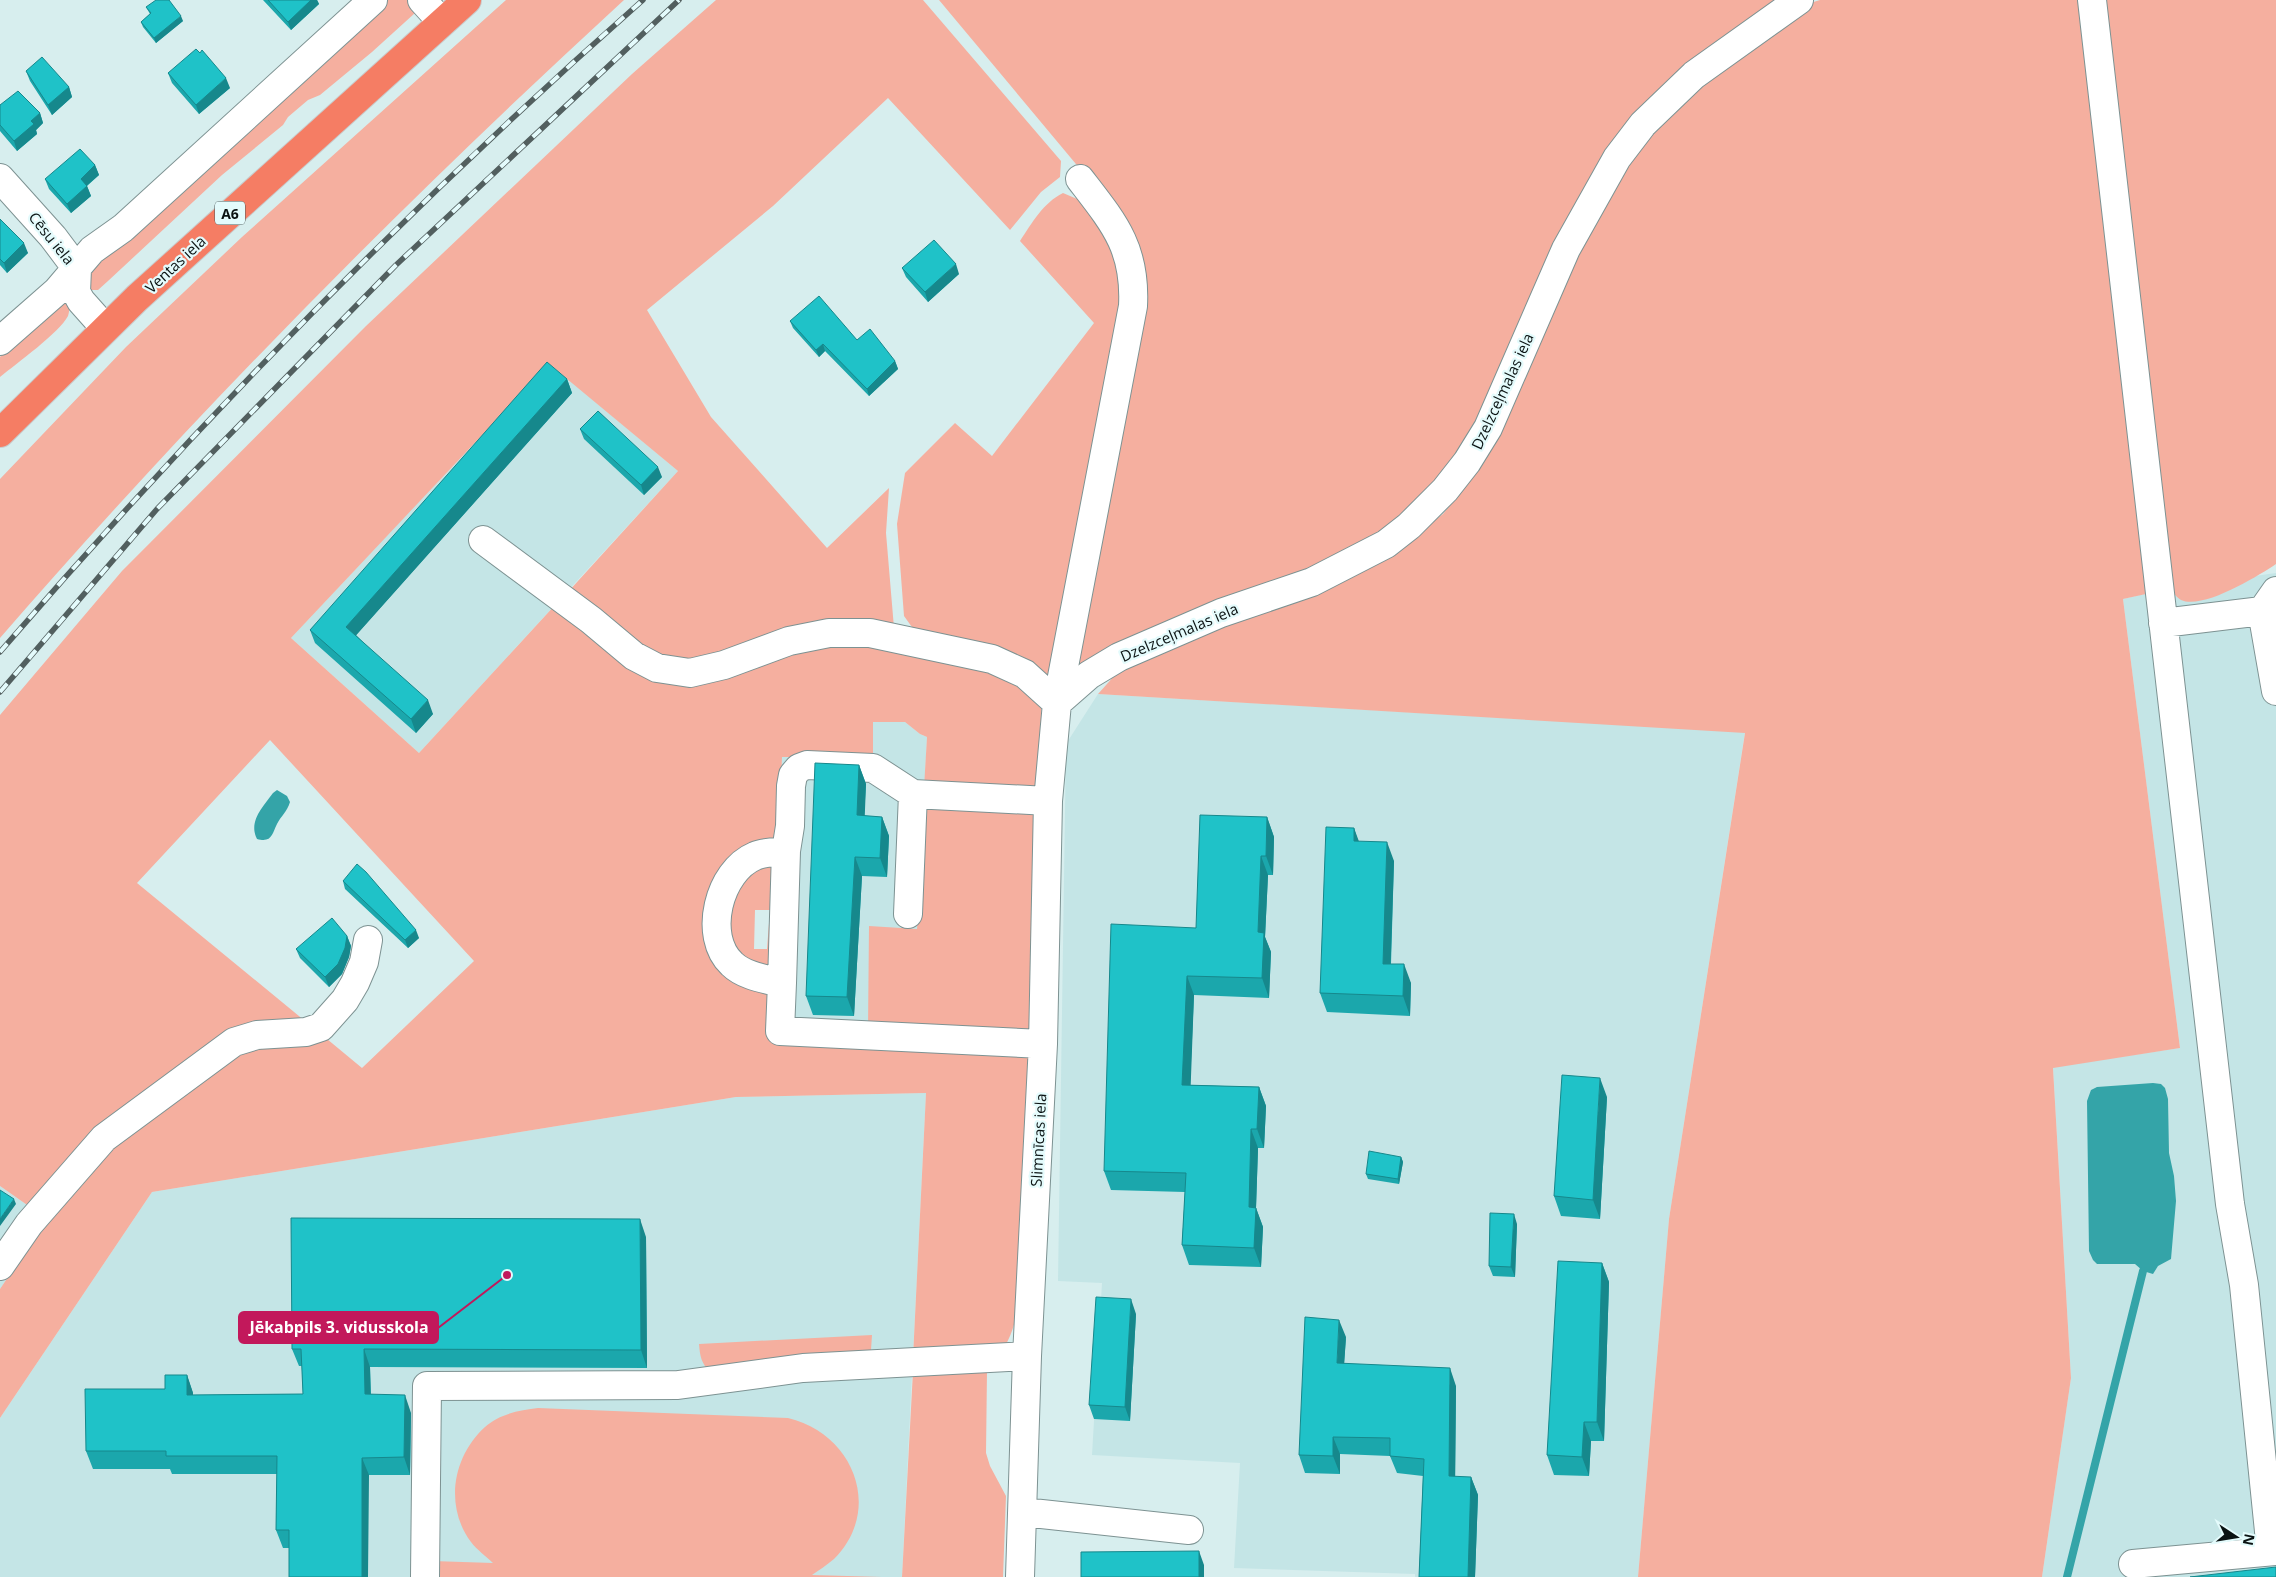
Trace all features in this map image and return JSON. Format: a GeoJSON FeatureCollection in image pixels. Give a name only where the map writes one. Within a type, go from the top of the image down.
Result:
{"type":"FeatureCollection","features":[{"type":"Feature","properties":{"kind":"highway","name":"Ventas iela"},"geometry":{"type":"LineString","coordinates":[[0,433],[105,328],[467,0]]}},
{"type":"Feature","properties":{"kind":"street"},"geometry":{"type":"LineString","coordinates":[[0,341],[56,291],[92,250],[123,228],[373,0]]}},
{"type":"Feature","properties":{"kind":"street"},"geometry":{"type":"LineString","coordinates":[[422,0],[442,22]]}},
{"type":"Feature","properties":{"kind":"street","name":"Dzelzceļmalas iela"},"geometry":{"type":"LineString","coordinates":[[1057,703],[1088,675],[1118,656],[1221,613],[1312,582],[1386,544],[1409,526],[1445,490],[1467,462],[1488,428],[1566,249],[1617,158],[1643,124],[1694,75],[1799,0]]}},
{"type":"Feature","properties":{"kind":"street"},"geometry":{"type":"LineString","coordinates":[[2092,0],[2230,1204],[2244,1285],[2254,1399],[2274,1551],[2133,1564]]}},
{"type":"Feature","properties":{"kind":"street","name":"Cēsu iela"},"geometry":{"type":"LineString","coordinates":[[0,178],[52,237],[77,269],[76,292],[81,301],[105,328]]}},
{"type":"Feature","properties":{"kind":"street","name":"Slimnīcas iela"},"geometry":{"type":"LineString","coordinates":[[1020,1577],[1027,1356],[1043,1044],[1048,801],[1057,703],[1133,306],[1134,283],[1130,260],[1121,236],[1080,178]]}},
{"type":"Feature","properties":{"kind":"street"},"geometry":{"type":"LineString","coordinates":[[483,540],[591,620],[634,656],[657,668],[690,673],[724,665],[789,641],[829,633],[870,633],[992,658],[1025,674],[1057,703]]}},
{"type":"Feature","properties":{"kind":"street"},"geometry":{"type":"LineString","coordinates":[[2163,623],[2269,601],[2276,692]]}},
{"type":"Feature","properties":{"kind":"street"},"geometry":{"type":"LineString","coordinates":[[1043,1044],[780,1031],[786,851],[790,826],[791,786],[793,775],[798,768],[807,765],[873,768],[913,794],[1048,801]]}},
{"type":"Feature","properties":{"kind":"street"},"geometry":{"type":"LineString","coordinates":[[908,914],[913,794]]}},
{"type":"Feature","properties":{"kind":"street"},"geometry":{"type":"LineString","coordinates":[[782,983],[755,977],[732,964],[719,945],[716,916],[723,891],[736,870],[756,856],[786,851]]}},
{"type":"Feature","properties":{"kind":"street"},"geometry":{"type":"LineString","coordinates":[[2,1261],[29,1224],[104,1138],[234,1042],[257,1035],[306,1032],[321,1027],[345,1000],[355,983],[364,962],[368,940]]}},
{"type":"Feature","properties":{"kind":"street"},"geometry":{"type":"LineString","coordinates":[[425,1577],[427,1386],[678,1385],[803,1368],[1027,1356]]}},
{"type":"Feature","properties":{"kind":"street"},"geometry":{"type":"LineString","coordinates":[[1023,1512],[1189,1530]]}},
{"type":"Feature","properties":{"kind":"shaded area"},"geometry":{"type":"Polygon","coordinates":[[[387,0],[415,0],[415,13],[320,95],[308,100],[288,117],[283,125],[222,175],[98,290],[87,290],[89,266],[217,156],[387,0]]]}},
{"type":"Feature","properties":{"kind":"shaded area"},"geometry":{"type":"Polygon","coordinates":[[[506,0],[624,0],[462,153],[303,310],[149,472],[0,638],[0,479],[126,347],[242,237],[506,0]]]}},
{"type":"Feature","properties":{"kind":"shaded area"},"geometry":{"type":"Polygon","coordinates":[[[716,0],[923,0],[1061,161],[1060,177],[1041,192],[1010,230],[888,98],[773,206],[647,310],[711,417],[827,548],[889,488],[886,533],[894,628],[849,624],[806,629],[690,664],[656,659],[634,648],[598,612],[568,592],[678,471],[549,364],[291,638],[419,753],[556,604],[622,654],[646,668],[665,675],[699,677],[725,672],[811,645],[840,641],[981,663],[1020,681],[1034,692],[1041,705],[1043,730],[1036,789],[924,788],[927,737],[905,722],[873,722],[873,757],[782,757],[779,839],[749,848],[729,862],[713,885],[705,911],[706,939],[713,955],[733,974],[746,982],[774,992],[773,1043],[867,1047],[867,1042],[1001,1045],[1021,1047],[1029,1052],[1032,1062],[1022,1282],[1016,1318],[1007,1343],[1002,1351],[913,1357],[926,1093],[736,1097],[152,1192],[0,1418],[0,1289],[47,1219],[82,1174],[115,1137],[230,1054],[255,1044],[327,1039],[362,1068],[474,961],[270,740],[137,883],[305,1021],[234,1034],[103,1131],[61,1171],[30,1207],[0,1186],[0,715],[122,571],[366,326],[632,74],[716,0]]]}},
{"type":"Feature","properties":{"kind":"shaded area"},"geometry":{"type":"Polygon","coordinates":[[[939,0],[1782,0],[1673,81],[1505,356],[1496,388],[1447,475],[1371,545],[1070,678],[1138,306],[1106,200],[939,0]]]}},
{"type":"Feature","properties":{"kind":"shaded area"},"geometry":{"type":"Polygon","coordinates":[[[1820,0],[2079,0],[2146,594],[2123,599],[2180,1048],[2053,1068],[2071,1378],[2042,1577],[1638,1577],[1669,1219],[1745,733],[1098,694],[1124,665],[1385,556],[1443,514],[1483,464],[1515,395],[1542,328],[1621,167],[1690,89],[1807,4],[1820,0]]]}},
{"type":"Feature","properties":{"kind":"shaded area"},"geometry":{"type":"Polygon","coordinates":[[[2101,0],[2276,0],[2276,564],[2230,590],[2203,600],[2191,602],[2181,600],[2170,588],[2101,0]]]}},
{"type":"Feature","properties":{"kind":"shaded area"},"geometry":{"type":"Polygon","coordinates":[[[1063,193],[1089,204],[1124,275],[1054,677],[1042,678],[917,634],[904,616],[897,524],[905,473],[955,423],[992,456],[1094,323],[1020,241],[1044,208],[1063,193]]]}},
{"type":"Feature","properties":{"kind":"shaded area"},"geometry":{"type":"Polygon","coordinates":[[[67,301],[69,307],[68,316],[56,331],[0,377],[0,357],[38,317],[67,301]]]}},
{"type":"Feature","properties":{"kind":"shaded area"},"geometry":{"type":"Polygon","coordinates":[[[549,363],[678,471],[419,753],[291,638],[549,363]]]}},
{"type":"Feature","properties":{"kind":"shaded area"},"geometry":{"type":"Polygon","coordinates":[[[2276,573],[2276,1577],[2042,1577],[2071,1378],[2053,1067],[2180,1048],[2123,599],[2170,588],[2276,573]]]}},
{"type":"Feature","properties":{"kind":"shaded area"},"geometry":{"type":"Polygon","coordinates":[[[1098,694],[1745,732],[1669,1219],[1638,1577],[1415,1577],[1415,1574],[1234,1568],[1240,1463],[1092,1455],[1102,1283],[1058,1281],[1066,744],[1098,694]]]}},
{"type":"Feature","properties":{"kind":"shaded area"},"geometry":{"type":"Polygon","coordinates":[[[873,721],[905,722],[927,737],[917,929],[867,1047],[773,1043],[782,757],[873,757],[873,721]]]}},
{"type":"Feature","properties":{"kind":"shaded area"},"geometry":{"type":"Polygon","coordinates":[[[924,806],[1035,812],[1032,1033],[868,1029],[869,926],[917,929],[924,806]]]}},
{"type":"Feature","properties":{"kind":"shaded area"},"geometry":{"type":"Polygon","coordinates":[[[779,857],[775,976],[738,961],[722,908],[731,886],[779,857]],[[755,910],[754,949],[767,949],[770,910],[755,910]]]}},
{"type":"Feature","properties":{"kind":"shaded area"},"geometry":{"type":"Polygon","coordinates":[[[926,1093],[902,1577],[0,1577],[0,1418],[152,1192],[736,1097],[926,1093]]]}},
{"type":"Feature","properties":{"kind":"shaded area"},"geometry":{"type":"Polygon","coordinates":[[[0,1186],[47,1219],[0,1289],[0,1186]]]}},
{"type":"Feature","properties":{"kind":"shaded area"},"geometry":{"type":"Polygon","coordinates":[[[872,1335],[871,1350],[866,1356],[710,1372],[701,1359],[699,1344],[872,1335]]]}},
{"type":"Feature","properties":{"kind":"shaded area"},"geometry":{"type":"Polygon","coordinates":[[[913,1371],[987,1371],[986,1453],[990,1466],[1006,1496],[1003,1577],[902,1577],[913,1371]]]}},
{"type":"Feature","properties":{"kind":"shaded area"},"geometry":{"type":"Polygon","coordinates":[[[538,1408],[788,1418],[811,1426],[830,1439],[844,1456],[854,1475],[859,1496],[857,1518],[849,1539],[834,1559],[812,1575],[882,1577],[431,1577],[432,1561],[493,1563],[471,1542],[457,1513],[455,1497],[459,1467],[474,1439],[485,1427],[510,1413],[538,1408]]]}},
{"type":"Feature","properties":{"kind":"water"},"geometry":{"type":"Polygon","coordinates":[[[277,790],[287,796],[290,802],[289,805],[271,837],[266,840],[257,839],[254,826],[255,820],[261,809],[277,790]]]}},
{"type":"Feature","properties":{"kind":"water"},"geometry":{"type":"Polygon","coordinates":[[[2161,1084],[2165,1088],[2168,1099],[2169,1153],[2174,1176],[2176,1201],[2171,1259],[2158,1266],[2153,1274],[2143,1271],[2135,1264],[2097,1264],[2089,1251],[2087,1101],[2091,1090],[2097,1087],[2161,1084]]]}},
{"type":"Feature","properties":{"kind":"building"},"geometry":{"type":"Polygon","coordinates":[[[156,0],[169,0],[181,16],[154,38],[141,22],[151,13],[146,7],[156,0]]]}},
{"type":"Feature","properties":{"kind":"building"},"geometry":{"type":"Polygon","coordinates":[[[268,0],[311,0],[288,22],[268,0]]]}},
{"type":"Feature","properties":{"kind":"building"},"geometry":{"type":"Polygon","coordinates":[[[196,49],[200,53],[202,50],[226,78],[196,105],[168,73],[196,49]]]}},
{"type":"Feature","properties":{"kind":"building"},"geometry":{"type":"Polygon","coordinates":[[[42,57],[69,87],[48,105],[26,71],[42,57]]]}},
{"type":"Feature","properties":{"kind":"building"},"geometry":{"type":"Polygon","coordinates":[[[18,91],[40,113],[31,121],[34,124],[14,141],[0,125],[0,105],[18,91]]]}},
{"type":"Feature","properties":{"kind":"building"},"geometry":{"type":"Polygon","coordinates":[[[80,149],[95,165],[81,179],[87,186],[67,204],[45,179],[80,149]]]}},
{"type":"Feature","properties":{"kind":"building"},"geometry":{"type":"Polygon","coordinates":[[[0,219],[24,243],[4,263],[0,259],[0,219]]]}},
{"type":"Feature","properties":{"kind":"building"},"geometry":{"type":"Polygon","coordinates":[[[934,240],[956,264],[925,292],[902,268],[934,240]]]}},
{"type":"Feature","properties":{"kind":"building"},"geometry":{"type":"Polygon","coordinates":[[[819,296],[857,340],[870,329],[895,361],[867,389],[823,344],[816,350],[790,321],[819,296]]]}},
{"type":"Feature","properties":{"kind":"building"},"geometry":{"type":"Polygon","coordinates":[[[547,362],[567,379],[346,627],[428,700],[411,719],[310,630],[547,362]]]}},
{"type":"Feature","properties":{"kind":"building"},"geometry":{"type":"Polygon","coordinates":[[[598,411],[658,467],[641,485],[580,429],[598,411]]]}},
{"type":"Feature","properties":{"kind":"building"},"geometry":{"type":"Polygon","coordinates":[[[815,763],[859,765],[857,815],[882,817],[880,858],[855,857],[847,997],[806,996],[815,763]]]}},
{"type":"Feature","properties":{"kind":"building"},"geometry":{"type":"Polygon","coordinates":[[[1200,815],[1267,817],[1266,856],[1261,856],[1258,932],[1264,933],[1262,978],[1187,976],[1182,1085],[1259,1087],[1257,1129],[1251,1129],[1249,1207],[1256,1208],[1254,1248],[1182,1245],[1186,1173],[1104,1171],[1111,924],[1196,928],[1200,815]]]}},
{"type":"Feature","properties":{"kind":"building"},"geometry":{"type":"Polygon","coordinates":[[[1326,827],[1354,828],[1354,841],[1387,842],[1383,964],[1404,964],[1403,996],[1320,993],[1326,827]]]}},
{"type":"Feature","properties":{"kind":"building"},"geometry":{"type":"Polygon","coordinates":[[[357,864],[416,930],[405,940],[343,881],[357,864]]]}},
{"type":"Feature","properties":{"kind":"building"},"geometry":{"type":"Polygon","coordinates":[[[332,918],[347,936],[345,948],[338,964],[325,977],[296,949],[332,918]]]}},
{"type":"Feature","properties":{"kind":"building"},"geometry":{"type":"Polygon","coordinates":[[[1562,1075],[1600,1078],[1593,1200],[1554,1196],[1562,1075]]]}},
{"type":"Feature","properties":{"kind":"building"},"geometry":{"type":"Polygon","coordinates":[[[1369,1151],[1401,1157],[1398,1179],[1366,1174],[1369,1151]]]}},
{"type":"Feature","properties":{"kind":"building"},"geometry":{"type":"Polygon","coordinates":[[[0,1190],[14,1199],[0,1219],[0,1190]]]}},
{"type":"Feature","properties":{"kind":"building"},"geometry":{"type":"Polygon","coordinates":[[[1490,1213],[1514,1214],[1511,1267],[1489,1266],[1490,1213]]]}},
{"type":"Feature","properties":{"kind":"building"},"geometry":{"type":"Polygon","coordinates":[[[291,1218],[640,1219],[641,1350],[364,1349],[365,1394],[405,1395],[404,1457],[362,1458],[362,1577],[289,1577],[289,1530],[276,1530],[277,1456],[166,1456],[166,1451],[86,1451],[85,1389],[165,1389],[165,1375],[187,1375],[187,1395],[303,1394],[301,1349],[292,1349],[291,1218]]]}},
{"type":"Feature","properties":{"kind":"building"},"geometry":{"type":"Polygon","coordinates":[[[1558,1261],[1602,1263],[1597,1422],[1584,1422],[1582,1457],[1547,1455],[1558,1261]]]}},
{"type":"Feature","properties":{"kind":"building"},"geometry":{"type":"Polygon","coordinates":[[[1096,1297],[1131,1299],[1125,1407],[1089,1405],[1096,1297]]]}},
{"type":"Feature","properties":{"kind":"building"},"geometry":{"type":"Polygon","coordinates":[[[1305,1317],[1339,1320],[1337,1363],[1450,1368],[1449,1476],[1471,1477],[1468,1577],[1419,1577],[1424,1459],[1390,1456],[1390,1438],[1333,1437],[1333,1456],[1299,1455],[1305,1317]]]}},
{"type":"Feature","properties":{"kind":"building"},"geometry":{"type":"Polygon","coordinates":[[[1199,1551],[1199,1577],[1081,1577],[1081,1552],[1199,1551]]]}},
{"type":"Feature","properties":{"kind":"building"},"geometry":{"type":"Polygon","coordinates":[[[2276,1567],[2276,1577],[2190,1577],[2276,1567]]]}},
{"type":"Feature","properties":{"kind":"waterway"},"geometry":{"type":"LineString","coordinates":[[2067,1577],[2143,1271]]}},
{"type":"Feature","properties":{"kind":"railway"},"geometry":{"type":"LineString","coordinates":[[0,652],[152,481],[310,315],[474,155],[643,0]]}},
{"type":"Feature","properties":{"kind":"railway"},"geometry":{"type":"LineString","coordinates":[[0,692],[157,509],[396,265],[679,0]]}},
{"type":"Feature","properties":{"kind":"place","name":"Jēkabpils 3. vidusskola"},"geometry":{"type":"Point","coordinates":[507,1275]}}]}
